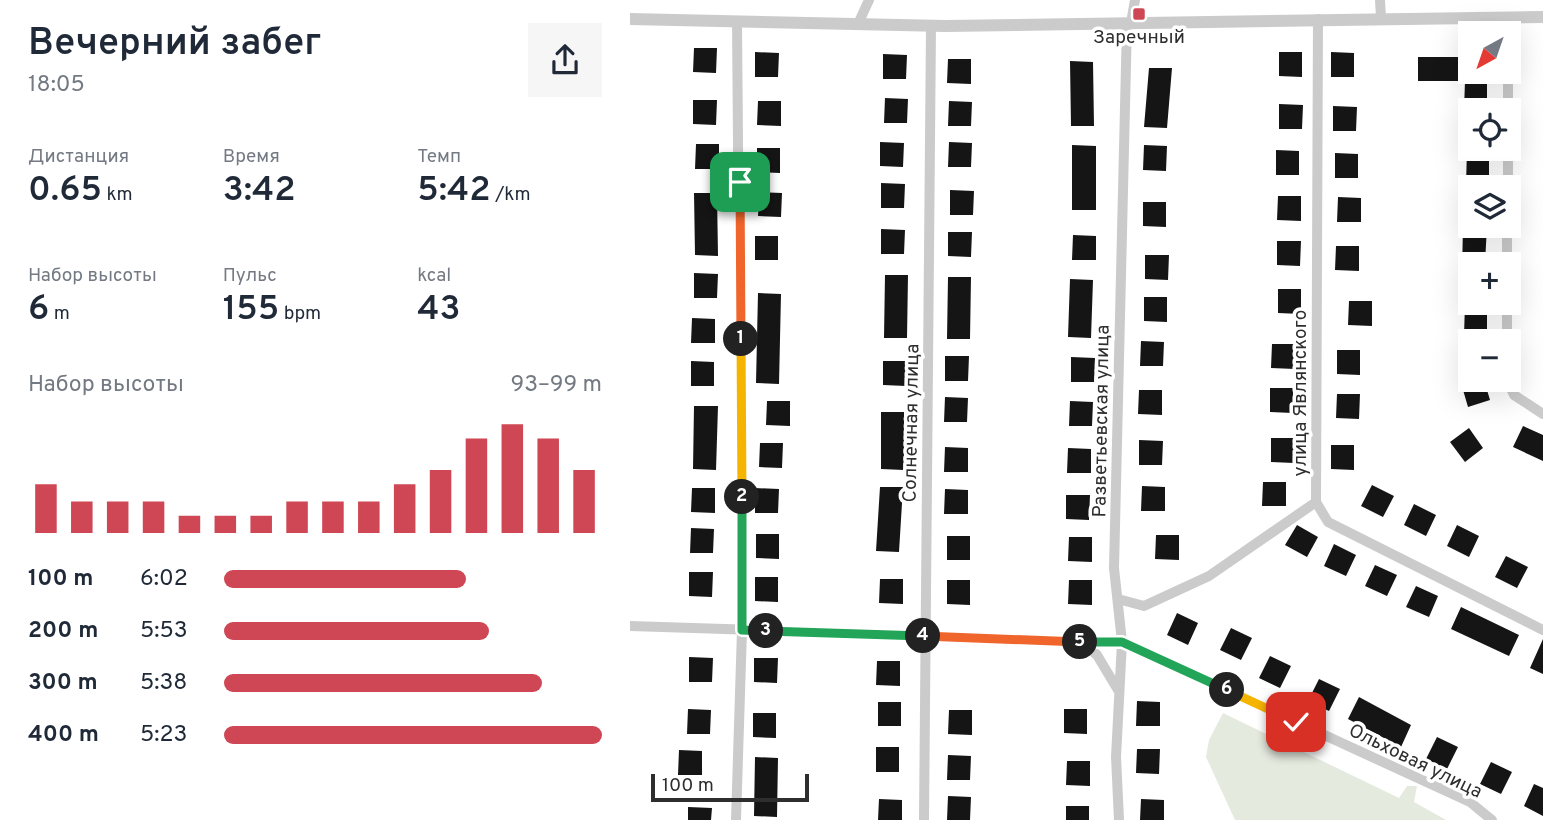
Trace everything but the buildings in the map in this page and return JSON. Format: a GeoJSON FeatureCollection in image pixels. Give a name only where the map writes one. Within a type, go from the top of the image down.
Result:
{"type":"FeatureCollection","features":[{"type":"Feature","properties":{"kind":"street"},"geometry":{"type":"LineString","coordinates":[[858,24],[869,0]]}},
{"type":"Feature","properties":{"kind":"street","name":"Разветьевская улица"},"geometry":{"type":"LineString","coordinates":[[1119,820],[1116,757],[1122,642],[1114,568],[1129,23],[1135,0]]}},
{"type":"Feature","properties":{"kind":"street"},"geometry":{"type":"LineString","coordinates":[[1380,0],[1381,18]]}},
{"type":"Feature","properties":{"kind":"street"},"geometry":{"type":"LineString","coordinates":[[630,19],[931,26],[1543,17]]}},
{"type":"Feature","properties":{"kind":"street","name":"улица Являнского"},"geometry":{"type":"LineString","coordinates":[[1318,19],[1316,502],[1328,522],[1543,630]]}},
{"type":"Feature","properties":{"kind":"street"},"geometry":{"type":"LineString","coordinates":[[736,820],[742,630],[737,21]]}},
{"type":"Feature","properties":{"kind":"street","name":"Солнечная улица"},"geometry":{"type":"LineString","coordinates":[[924,820],[931,26]]}},
{"type":"Feature","properties":{"kind":"street"},"geometry":{"type":"LineString","coordinates":[[1513,392],[1543,414]]}},
{"type":"Feature","properties":{"kind":"street"},"geometry":{"type":"LineString","coordinates":[[1118,599],[1144,606],[1209,576],[1316,502]]}},
{"type":"Feature","properties":{"kind":"street","name":"Ольховая улица"},"geometry":{"type":"LineString","coordinates":[[630,626],[1122,642],[1470,802],[1492,820]]}},
{"type":"Feature","properties":{"kind":"street"},"geometry":{"type":"LineString","coordinates":[[1080,642],[1097,655],[1119,691]]}},
{"type":"Feature","properties":{"kind":"shaded area"},"geometry":{"type":"Polygon","coordinates":[[[1223,713],[1399,798],[1407,786],[1417,786],[1414,802],[1446,820],[1235,820],[1206,757],[1209,740],[1223,713]]]}},
{"type":"Feature","properties":{"kind":"place","name":"Заречный"},"geometry":{"type":"Point","coordinates":[1139,14]}},
{"type":"Feature","properties":{"kind":"route"},"geometry":{"type":"LineString","coordinates":[[740,182],[742,630],[1122,642],[1296,722]]}}]}
